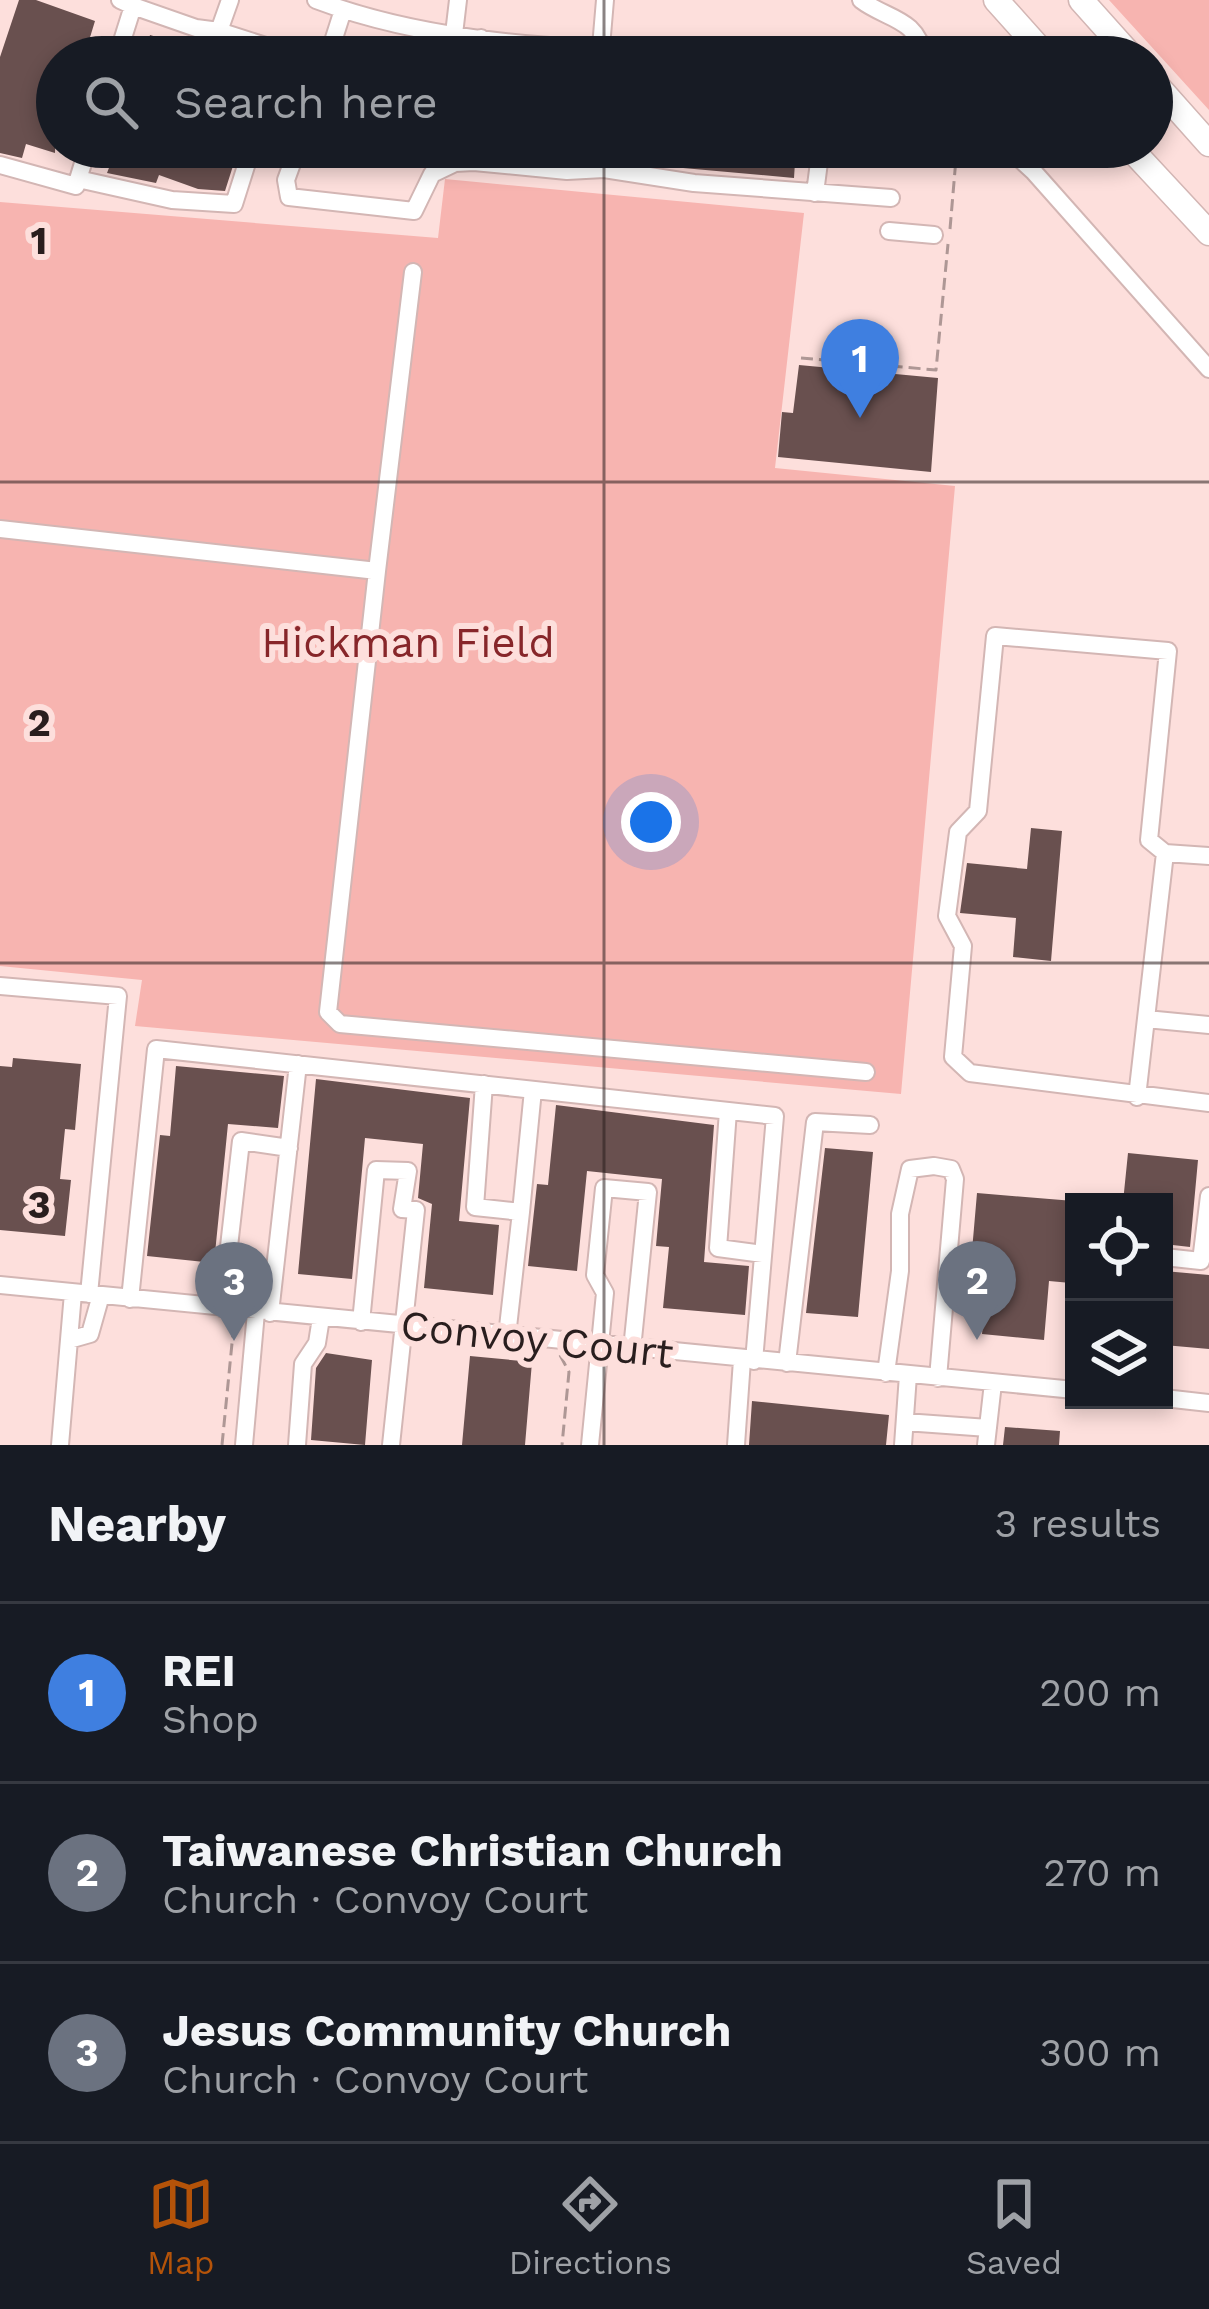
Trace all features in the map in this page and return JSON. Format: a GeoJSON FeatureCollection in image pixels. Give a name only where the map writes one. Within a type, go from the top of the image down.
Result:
{"type":"FeatureCollection","features":[{"type":"Feature","properties":{"kind":"highway"},"geometry":{"type":"LineString","coordinates":[[996,0],[1028,36]]}},
{"type":"Feature","properties":{"kind":"highway"},"geometry":{"type":"LineString","coordinates":[[1081,0],[1113,36]]}},
{"type":"Feature","properties":{"kind":"highway"},"geometry":{"type":"LineString","coordinates":[[1173,104],[1209,144]]}},
{"type":"Feature","properties":{"kind":"highway"},"geometry":{"type":"LineString","coordinates":[[1149,168],[1209,233]]}},
{"type":"Feature","properties":{"kind":"street"},"geometry":{"type":"LineString","coordinates":[[219,31],[230,0]]}},
{"type":"Feature","properties":{"kind":"street"},"geometry":{"type":"LineString","coordinates":[[316,0],[458,36]]}},
{"type":"Feature","properties":{"kind":"street"},"geometry":{"type":"LineString","coordinates":[[454,34],[458,0]]}},
{"type":"Feature","properties":{"kind":"street"},"geometry":{"type":"LineString","coordinates":[[605,0],[608,36]]}},
{"type":"Feature","properties":{"kind":"street"},"geometry":{"type":"LineString","coordinates":[[860,0],[903,22],[918,36]]}},
{"type":"Feature","properties":{"kind":"street"},"geometry":{"type":"LineString","coordinates":[[120,36],[126,3],[234,36]]}},
{"type":"Feature","properties":{"kind":"street"},"geometry":{"type":"LineString","coordinates":[[335,36],[344,10]]}},
{"type":"Feature","properties":{"kind":"street"},"geometry":{"type":"LineString","coordinates":[[0,165],[76,186],[85,181],[172,200],[234,204],[245,168]]}},
{"type":"Feature","properties":{"kind":"street"},"geometry":{"type":"LineString","coordinates":[[85,181],[86,168]]}},
{"type":"Feature","properties":{"kind":"street"},"geometry":{"type":"LineString","coordinates":[[290,168],[286,180],[289,196],[414,211],[432,174],[445,168]]}},
{"type":"Feature","properties":{"kind":"street"},"geometry":{"type":"LineString","coordinates":[[550,168],[604,169],[694,183],[891,198]]}},
{"type":"Feature","properties":{"kind":"street"},"geometry":{"type":"LineString","coordinates":[[815,193],[818,168]]}},
{"type":"Feature","properties":{"kind":"street"},"geometry":{"type":"LineString","coordinates":[[1030,168],[1209,369]]}},
{"type":"Feature","properties":{"kind":"street"},"geometry":{"type":"LineString","coordinates":[[889,231],[934,235]]}},
{"type":"Feature","properties":{"kind":"street"},"geometry":{"type":"LineString","coordinates":[[413,272],[328,1012],[340,1024],[866,1072]]}},
{"type":"Feature","properties":{"kind":"street"},"geometry":{"type":"LineString","coordinates":[[0,529],[377,572]]}},
{"type":"Feature","properties":{"kind":"street"},"geometry":{"type":"LineString","coordinates":[[1209,856],[1166,853],[1149,840],[1168,651],[995,636],[978,811],[958,832],[947,916],[963,946],[953,1057],[970,1073],[1209,1103]]}},
{"type":"Feature","properties":{"kind":"street"},"geometry":{"type":"LineString","coordinates":[[1137,1096],[1166,853]]}},
{"type":"Feature","properties":{"kind":"street"},"geometry":{"type":"LineString","coordinates":[[0,986],[118,996],[88,1294],[90,1334],[69,1340]]}},
{"type":"Feature","properties":{"kind":"street"},"geometry":{"type":"LineString","coordinates":[[1146,1019],[1209,1025]]}},
{"type":"Feature","properties":{"kind":"street"},"geometry":{"type":"LineString","coordinates":[[130,1298],[156,1048],[776,1116],[763,1254],[736,1445]]}},
{"type":"Feature","properties":{"kind":"street"},"geometry":{"type":"LineString","coordinates":[[244,1445],[298,1064]]}},
{"type":"Feature","properties":{"kind":"street"},"geometry":{"type":"LineString","coordinates":[[484,1084],[475,1207],[520,1212]]}},
{"type":"Feature","properties":{"kind":"street"},"geometry":{"type":"LineString","coordinates":[[507,1336],[533,1090]]}},
{"type":"Feature","properties":{"kind":"street"},"geometry":{"type":"LineString","coordinates":[[728,1111],[718,1248],[763,1254]]}},
{"type":"Feature","properties":{"kind":"street"},"geometry":{"type":"LineString","coordinates":[[787,1364],[815,1122],[870,1125]]}},
{"type":"Feature","properties":{"kind":"street"},"geometry":{"type":"LineString","coordinates":[[223,1308],[241,1141],[289,1148]]}},
{"type":"Feature","properties":{"kind":"street"},"geometry":{"type":"LineString","coordinates":[[886,1372],[900,1271],[900,1214],[910,1169],[934,1166],[951,1169],[955,1179],[938,1378]]}},
{"type":"Feature","properties":{"kind":"street"},"geometry":{"type":"LineString","coordinates":[[361,1322],[376,1169],[408,1172],[402,1209],[416,1210],[391,1445]]}},
{"type":"Feature","properties":{"kind":"street"},"geometry":{"type":"LineString","coordinates":[[590,1445],[604,1293],[595,1276],[604,1188],[648,1192],[632,1349]]}},
{"type":"Feature","properties":{"kind":"street"},"geometry":{"type":"LineString","coordinates":[[1173,1258],[1205,1261],[1209,1196]]}},
{"type":"Feature","properties":{"kind":"street","name":"Convoy Court"},"geometry":{"type":"LineString","coordinates":[[0,1285],[261,1316],[1065,1389]]}},
{"type":"Feature","properties":{"kind":"street"},"geometry":{"type":"LineString","coordinates":[[60,1445],[69,1340],[88,1294]]}},
{"type":"Feature","properties":{"kind":"street"},"geometry":{"type":"LineString","coordinates":[[297,1445],[303,1364],[317,1342],[321,1318]]}},
{"type":"Feature","properties":{"kind":"street"},"geometry":{"type":"LineString","coordinates":[[903,1445],[908,1375]]}},
{"type":"Feature","properties":{"kind":"street"},"geometry":{"type":"LineString","coordinates":[[905,1422],[987,1437],[993,1383]]}},
{"type":"Feature","properties":{"kind":"street"},"geometry":{"type":"LineString","coordinates":[[1173,1400],[1209,1402]]}},
{"type":"Feature","properties":{"kind":"path"},"geometry":{"type":"LineString","coordinates":[[801,358],[936,370],[955,168]]}},
{"type":"Feature","properties":{"kind":"path"},"geometry":{"type":"LineString","coordinates":[[872,364],[872,372]]}},
{"type":"Feature","properties":{"kind":"path"},"geometry":{"type":"LineString","coordinates":[[222,1445],[232,1323],[261,1316]]}},
{"type":"Feature","properties":{"kind":"path"},"geometry":{"type":"LineString","coordinates":[[558,1353],[569,1372],[562,1445]]}},
{"type":"Feature","properties":{"kind":"green space"},"geometry":{"type":"Polygon","coordinates":[[[1109,0],[1209,0],[1209,110],[1173,70],[1173,36],[1142,36],[1109,0]]]}},
{"type":"Feature","properties":{"kind":"green space","name":"Hickman Field"},"geometry":{"type":"Polygon","coordinates":[[[445,179],[804,213],[775,468],[955,486],[901,1094],[135,1026],[142,980],[0,966],[0,202],[438,238],[445,179]]]}},
{"type":"Feature","properties":{"kind":"building"},"geometry":{"type":"Polygon","coordinates":[[[19,0],[36,0],[95,21],[90,36],[36,36],[36,147],[26,144],[22,158],[0,153],[0,57],[19,0]]]}},
{"type":"Feature","properties":{"kind":"building"},"geometry":{"type":"Polygon","coordinates":[[[109,168],[232,168],[225,191],[198,189],[159,175],[156,183],[107,173],[109,168]]]}},
{"type":"Feature","properties":{"kind":"building"},"geometry":{"type":"Polygon","coordinates":[[[683,168],[795,168],[794,178],[683,168]]]}},
{"type":"Feature","properties":{"kind":"building"},"geometry":{"type":"Polygon","coordinates":[[[799,365],[938,378],[931,472],[778,457],[782,412],[793,413],[799,365]]]}},
{"type":"Feature","properties":{"kind":"building"},"geometry":{"type":"Polygon","coordinates":[[[1031,828],[1062,831],[1051,961],[1013,957],[1016,918],[960,913],[967,863],[1027,869],[1031,828]]]}},
{"type":"Feature","properties":{"kind":"building"},"geometry":{"type":"Polygon","coordinates":[[[13,1058],[81,1064],[75,1130],[65,1129],[60,1179],[71,1180],[65,1236],[0,1230],[0,1066],[12,1067],[13,1058]]]}},
{"type":"Feature","properties":{"kind":"building"},"geometry":{"type":"Polygon","coordinates":[[[176,1066],[284,1076],[278,1128],[228,1124],[214,1263],[147,1256],[160,1135],[170,1136],[176,1066]]]}},
{"type":"Feature","properties":{"kind":"building"},"geometry":{"type":"Polygon","coordinates":[[[316,1079],[470,1098],[459,1221],[499,1225],[493,1295],[424,1288],[432,1204],[418,1198],[423,1144],[365,1138],[352,1279],[298,1274],[316,1079]]]}},
{"type":"Feature","properties":{"kind":"building"},"geometry":{"type":"Polygon","coordinates":[[[556,1105],[714,1125],[704,1262],[749,1266],[745,1315],[663,1308],[669,1247],[656,1246],[662,1179],[587,1171],[577,1271],[528,1266],[537,1184],[548,1185],[556,1105]]]}},
{"type":"Feature","properties":{"kind":"building"},"geometry":{"type":"Polygon","coordinates":[[[825,1148],[873,1152],[858,1317],[806,1313],[825,1148]]]}},
{"type":"Feature","properties":{"kind":"building"},"geometry":{"type":"Polygon","coordinates":[[[1128,1153],[1198,1160],[1190,1247],[1173,1245],[1173,1193],[1124,1193],[1128,1153]]]}},
{"type":"Feature","properties":{"kind":"building"},"geometry":{"type":"Polygon","coordinates":[[[977,1193],[1065,1200],[1065,1282],[1049,1281],[1044,1340],[982,1334],[988,1276],[970,1274],[977,1193]]]}},
{"type":"Feature","properties":{"kind":"building"},"geometry":{"type":"Polygon","coordinates":[[[1173,1272],[1209,1275],[1209,1349],[1173,1346],[1173,1272]]]}},
{"type":"Feature","properties":{"kind":"building"},"geometry":{"type":"Polygon","coordinates":[[[326,1353],[372,1360],[365,1445],[311,1440],[316,1368],[326,1353]]]}},
{"type":"Feature","properties":{"kind":"building"},"geometry":{"type":"Polygon","coordinates":[[[470,1356],[532,1362],[525,1445],[462,1445],[470,1356]]]}},
{"type":"Feature","properties":{"kind":"building"},"geometry":{"type":"Polygon","coordinates":[[[752,1401],[889,1415],[886,1445],[749,1445],[752,1401]]]}},
{"type":"Feature","properties":{"kind":"building"},"geometry":{"type":"Polygon","coordinates":[[[1005,1427],[1060,1431],[1059,1445],[1003,1445],[1005,1427]]]}},
{"type":"Feature","properties":{"kind":"place","name":"REI"},"geometry":{"type":"Point","coordinates":[860,418]}},
{"type":"Feature","properties":{"kind":"place","name":"Taiwanese Christian Church"},"geometry":{"type":"Point","coordinates":[977,1340]}},
{"type":"Feature","properties":{"kind":"place","name":"Jesus Community Church"},"geometry":{"type":"Point","coordinates":[234,1341]}}]}
